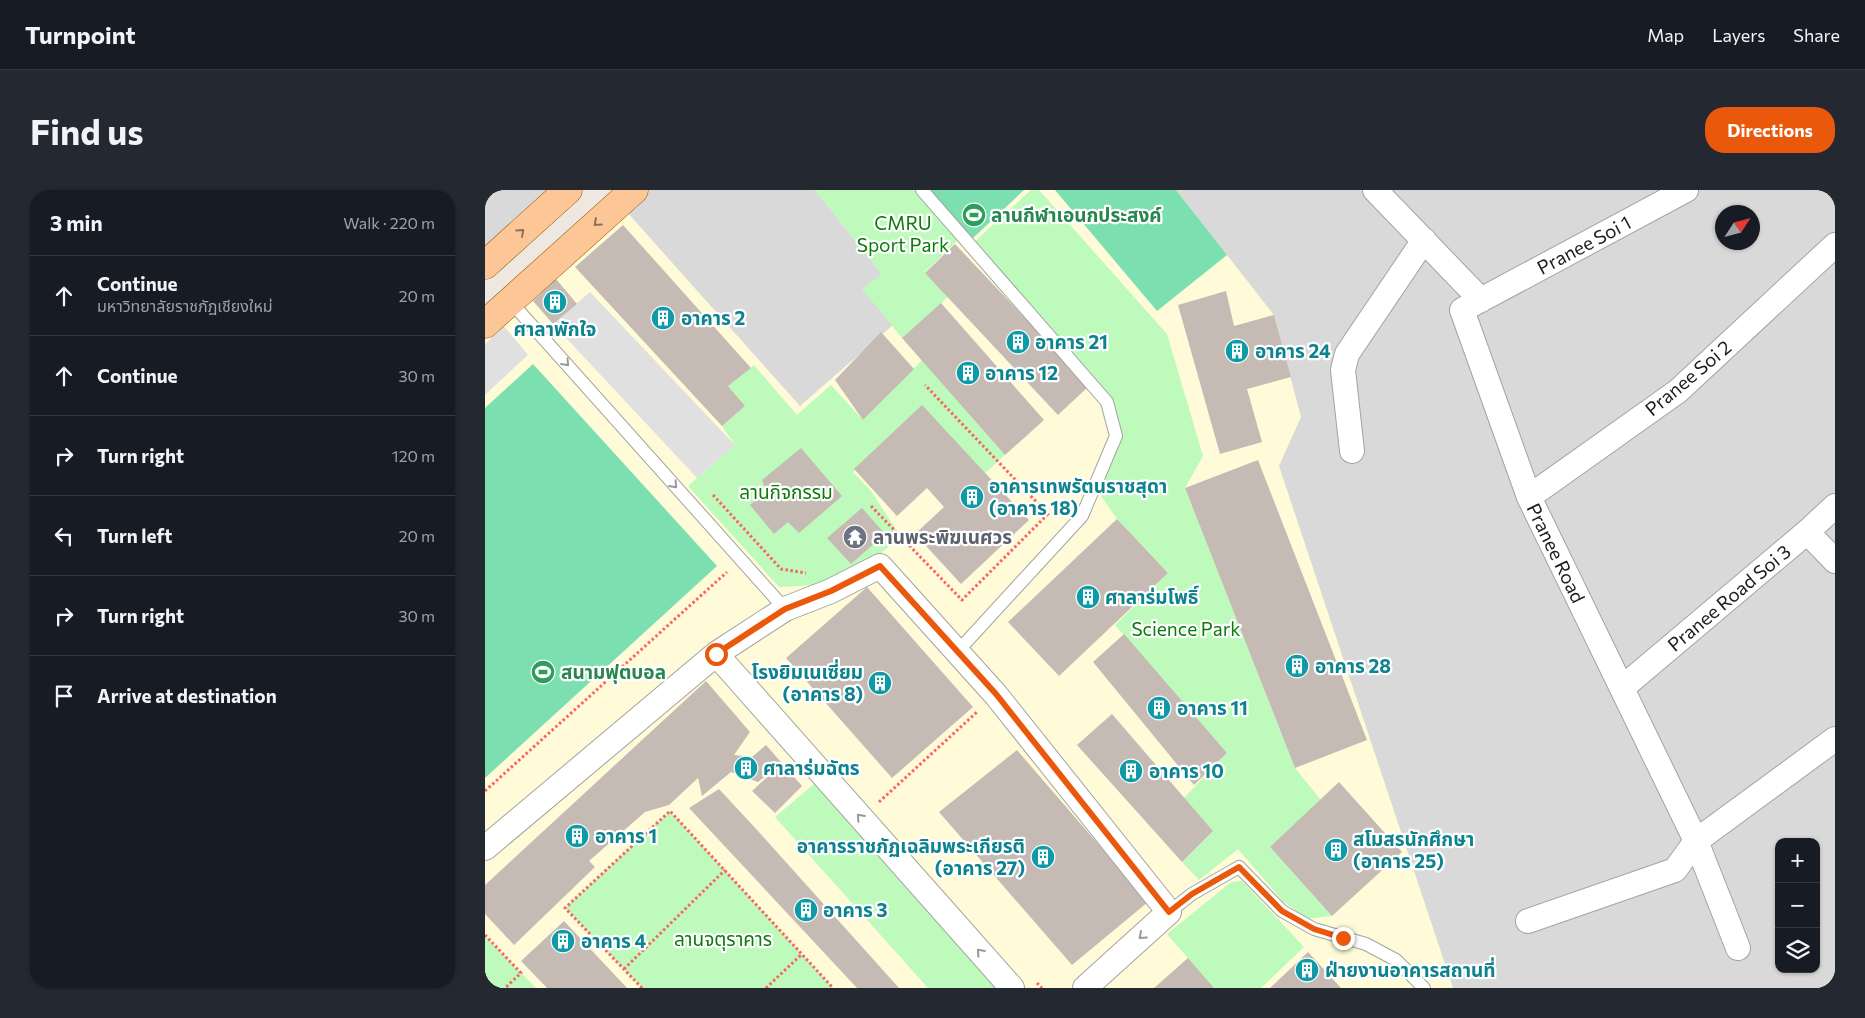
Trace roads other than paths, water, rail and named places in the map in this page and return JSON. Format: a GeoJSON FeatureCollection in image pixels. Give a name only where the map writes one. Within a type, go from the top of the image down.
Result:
{"type":"FeatureCollection","features":[{"type":"Feature","properties":{"kind":"main road"},"geometry":{"type":"LineString","coordinates":[[485,265],[568,190]]}},
{"type":"Feature","properties":{"kind":"main road"},"geometry":{"type":"LineString","coordinates":[[485,324],[634,190]]}},
{"type":"Feature","properties":{"kind":"street"},"geometry":{"type":"LineString","coordinates":[[1375,190],[1481,300]]}},
{"type":"Feature","properties":{"kind":"street","name":"Pranee Soi 1"},"geometry":{"type":"LineString","coordinates":[[1481,300],[1686,190]]}},
{"type":"Feature","properties":{"kind":"street"},"geometry":{"type":"LineString","coordinates":[[1352,451],[1343,370],[1347,354],[1424,240]]}},
{"type":"Feature","properties":{"kind":"street","name":"Pranee Soi 2"},"geometry":{"type":"LineString","coordinates":[[1529,497],[1678,391],[1835,245]]}},
{"type":"Feature","properties":{"kind":"street","name":"Pranee Road"},"geometry":{"type":"LineString","coordinates":[[1481,300],[1462,310],[1529,497],[1696,841],[1738,948]]}},
{"type":"Feature","properties":{"kind":"street","name":"Pranee Road Soi 3"},"geometry":{"type":"LineString","coordinates":[[1622,688],[1807,532],[1835,506]]}},
{"type":"Feature","properties":{"kind":"street"},"geometry":{"type":"LineString","coordinates":[[1807,532],[1835,562]]}},
{"type":"Feature","properties":{"kind":"street"},"geometry":{"type":"LineString","coordinates":[[485,848],[716,654],[785,609],[831,591],[880,566],[996,694],[1169,912],[1085,988]]}},
{"type":"Feature","properties":{"kind":"street"},"geometry":{"type":"LineString","coordinates":[[716,654],[1012,988]]}},
{"type":"Feature","properties":{"kind":"street"},"geometry":{"type":"LineString","coordinates":[[1528,921],[1675,870],[1696,841],[1835,739]]}},
{"type":"Feature","properties":{"kind":"lane"},"geometry":{"type":"LineString","coordinates":[[922,190],[1107,402],[1116,436],[1082,516],[958,651]]}},
{"type":"Feature","properties":{"kind":"lane"},"geometry":{"type":"LineString","coordinates":[[510,301],[785,609]]}},
{"type":"Feature","properties":{"kind":"lane"},"geometry":{"type":"LineString","coordinates":[[1169,912],[1192,894],[1239,867],[1282,911],[1314,929],[1365,944],[1396,960],[1424,988]]}},
{"type":"Feature","properties":{"kind":"place","name":"ลานกีฬาเอนกประสงค์"},"geometry":{"type":"Point","coordinates":[974,215]}},
{"type":"Feature","properties":{"kind":"place","name":"ศาลาพักใจ"},"geometry":{"type":"Point","coordinates":[555,302]}},
{"type":"Feature","properties":{"kind":"place","name":"อาคาร 2"},"geometry":{"type":"Point","coordinates":[663,318]}},
{"type":"Feature","properties":{"kind":"place","name":"อาคาร 21"},"geometry":{"type":"Point","coordinates":[1018,342]}},
{"type":"Feature","properties":{"kind":"place","name":"อาคาร 24"},"geometry":{"type":"Point","coordinates":[1237,351]}},
{"type":"Feature","properties":{"kind":"place","name":"อาคาร 12"},"geometry":{"type":"Point","coordinates":[968,373]}},
{"type":"Feature","properties":{"kind":"place","name":"อาคารเทพรัตนราชสุดา (อาคาร 18)"},"geometry":{"type":"Point","coordinates":[972,497]}},
{"type":"Feature","properties":{"kind":"place","name":"ลานพระพิฆเนศวร"},"geometry":{"type":"Point","coordinates":[855,537]}},
{"type":"Feature","properties":{"kind":"place","name":"ศาลาร่มโพธิ์"},"geometry":{"type":"Point","coordinates":[1088,597]}},
{"type":"Feature","properties":{"kind":"place","name":"อาคาร 28"},"geometry":{"type":"Point","coordinates":[1297,666]}},
{"type":"Feature","properties":{"kind":"place","name":"สนามฟุตบอล"},"geometry":{"type":"Point","coordinates":[543,672]}},
{"type":"Feature","properties":{"kind":"place","name":"โรงยิมเนเซี่ยม (อาคาร 8)"},"geometry":{"type":"Point","coordinates":[880,683]}},
{"type":"Feature","properties":{"kind":"place","name":"อาคาร 11"},"geometry":{"type":"Point","coordinates":[1159,708]}},
{"type":"Feature","properties":{"kind":"place","name":"ศาลาร่มฉัตร"},"geometry":{"type":"Point","coordinates":[746,768]}},
{"type":"Feature","properties":{"kind":"place","name":"อาคาร 10"},"geometry":{"type":"Point","coordinates":[1131,771]}},
{"type":"Feature","properties":{"kind":"place","name":"อาคาร 1"},"geometry":{"type":"Point","coordinates":[577,836]}},
{"type":"Feature","properties":{"kind":"place","name":"สโมสรนักศึกษา (อาคาร 25)"},"geometry":{"type":"Point","coordinates":[1336,850]}},
{"type":"Feature","properties":{"kind":"place","name":"อาคารราชภัฏเฉลิมพระเกียรติ (อาคาร 27)"},"geometry":{"type":"Point","coordinates":[1043,857]}},
{"type":"Feature","properties":{"kind":"place","name":"อาคาร 3"},"geometry":{"type":"Point","coordinates":[806,910]}},
{"type":"Feature","properties":{"kind":"place","name":"อาคาร 4"},"geometry":{"type":"Point","coordinates":[563,941]}},
{"type":"Feature","properties":{"kind":"place","name":"ฝ่ายงานอาคารสถานที่"},"geometry":{"type":"Point","coordinates":[1307,970]}},
{"type":"Feature","properties":{"kind":"park label","name":"CMRU Sport Park"},"geometry":{"type":"Point","coordinates":[903,234]}},
{"type":"Feature","properties":{"kind":"park label","name":"ลานกิจกรรม"},"geometry":{"type":"Point","coordinates":[786,492]}},
{"type":"Feature","properties":{"kind":"park label","name":"Science Park"},"geometry":{"type":"Point","coordinates":[1186,629]}},
{"type":"Feature","properties":{"kind":"park label","name":"ลานจตุราคาร"},"geometry":{"type":"Point","coordinates":[723,939]}}]}
